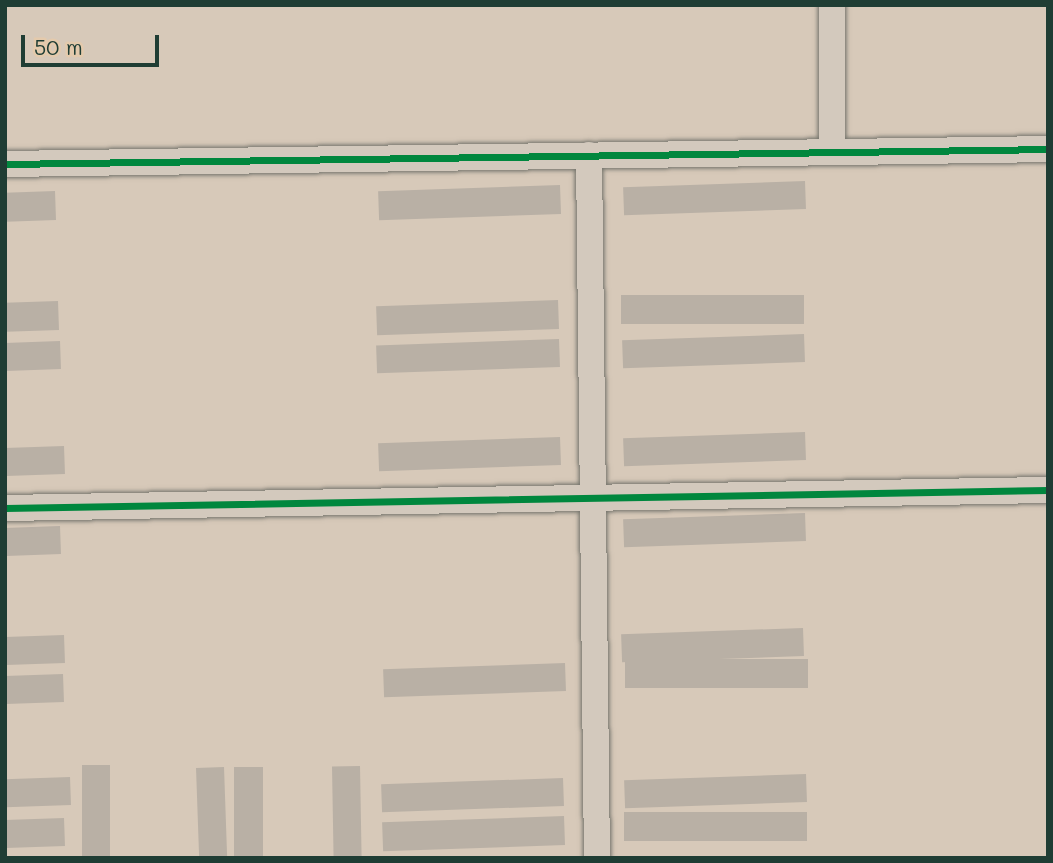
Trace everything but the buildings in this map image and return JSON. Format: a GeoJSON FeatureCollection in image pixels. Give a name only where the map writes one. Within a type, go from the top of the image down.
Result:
{"type":"FeatureCollection","features":[{"type":"Feature","properties":{"kind":"street"},"geometry":{"type":"LineString","coordinates":[[832,5],[832,152]]}},
{"type":"Feature","properties":{"kind":"street"},"geometry":{"type":"LineString","coordinates":[[5,164],[1048,149]]}},
{"type":"Feature","properties":{"kind":"street"},"geometry":{"type":"LineString","coordinates":[[589,155],[597,858]]}},
{"type":"Feature","properties":{"kind":"street"},"geometry":{"type":"LineString","coordinates":[[5,508],[1048,490]]}},
{"type":"Feature","properties":{"kind":"cycle path"},"geometry":{"type":"LineString","coordinates":[[5,164],[1048,149]]}},
{"type":"Feature","properties":{"kind":"cycle path"},"geometry":{"type":"LineString","coordinates":[[5,508],[1048,490]]}}]}
